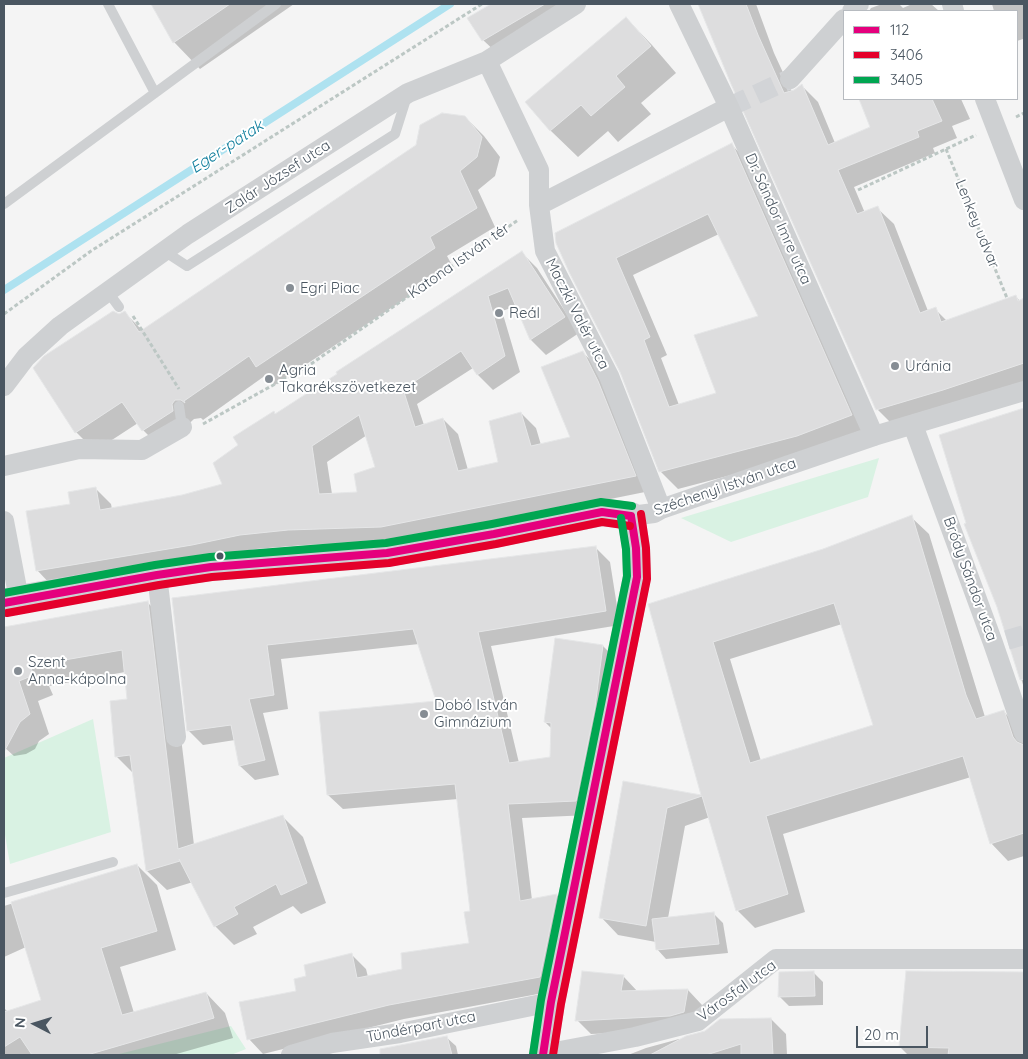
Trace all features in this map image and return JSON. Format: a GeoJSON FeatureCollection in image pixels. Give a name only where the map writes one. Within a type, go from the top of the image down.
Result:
{"type":"FeatureCollection","features":[{"type":"Feature","properties":{"kind":"street","name":"Zalár József utca"},"geometry":{"type":"LineString","coordinates":[[4,386],[26,358],[60,326],[114,295],[164,251],[408,93],[487,61],[576,4]]}},
{"type":"Feature","properties":{"kind":"street","name":"Dr. Sándor Imre utca"},"geometry":{"type":"LineString","coordinates":[[680,4],[729,107],[874,436]]}},
{"type":"Feature","properties":{"kind":"street"},"geometry":{"type":"LineString","coordinates":[[790,79],[843,20]]}},
{"type":"Feature","properties":{"kind":"street","name":"Maczki Valér utca"},"geometry":{"type":"LineString","coordinates":[[487,61],[539,170],[539,205],[545,251],[609,376],[661,509]]}},
{"type":"Feature","properties":{"kind":"street"},"geometry":{"type":"LineString","coordinates":[[985,100],[1024,200]]}},
{"type":"Feature","properties":{"kind":"street"},"geometry":{"type":"LineString","coordinates":[[539,205],[729,107]]}},
{"type":"Feature","properties":{"kind":"street","name":"Széchenyi István utca"},"geometry":{"type":"LineString","coordinates":[[11,601],[157,575],[238,564],[387,553],[602,512],[631,516],[654,513],[874,436],[1024,391]]}},
{"type":"Feature","properties":{"kind":"street","name":"Bródy Sándor utca"},"geometry":{"type":"LineString","coordinates":[[913,425],[1000,641],[1024,733]]}},
{"type":"Feature","properties":{"kind":"street"},"geometry":{"type":"LineString","coordinates":[[4,466],[79,449],[142,450],[190,427]]}},
{"type":"Feature","properties":{"kind":"street"},"geometry":{"type":"LineString","coordinates":[[543,1054],[551,1002],[638,577],[631,516]]}},
{"type":"Feature","properties":{"kind":"street"},"geometry":{"type":"LineString","coordinates":[[4,521],[11,601]]}},
{"type":"Feature","properties":{"kind":"street"},"geometry":{"type":"LineString","coordinates":[[157,575],[176,737]]}},
{"type":"Feature","properties":{"kind":"street","name":"Városfal utca"},"geometry":{"type":"LineString","coordinates":[[543,1054],[635,1037],[698,1020],[776,959],[1024,959]]}},
{"type":"Feature","properties":{"kind":"street","name":"Tündérpart utca"},"geometry":{"type":"LineString","coordinates":[[291,1055],[332,1043],[400,1033],[551,1002]]}},
{"type":"Feature","properties":{"kind":"lane"},"geometry":{"type":"LineString","coordinates":[[108,4],[155,93]]}},
{"type":"Feature","properties":{"kind":"lane"},"geometry":{"type":"LineString","coordinates":[[4,204],[276,4]]}},
{"type":"Feature","properties":{"kind":"lane"},"geometry":{"type":"LineString","coordinates":[[164,251],[188,266],[395,134],[408,93]]}},
{"type":"Feature","properties":{"kind":"lane"},"geometry":{"type":"LineString","coordinates":[[179,406],[190,427]]}},
{"type":"Feature","properties":{"kind":"lane"},"geometry":{"type":"LineString","coordinates":[[4,893],[113,862]]}},
{"type":"Feature","properties":{"kind":"path"},"geometry":{"type":"LineString","coordinates":[[4,314],[91,251],[482,4]]}},
{"type":"Feature","properties":{"kind":"path"},"geometry":{"type":"LineString","coordinates":[[858,190],[1024,113]]}},
{"type":"Feature","properties":{"kind":"path","name":"Lenkey udvar"},"geometry":{"type":"LineString","coordinates":[[946,150],[1007,298]]}},
{"type":"Feature","properties":{"kind":"path","name":"Katona István tér"},"geometry":{"type":"LineString","coordinates":[[190,427],[311,364],[539,205]]}},
{"type":"Feature","properties":{"kind":"path"},"geometry":{"type":"LineString","coordinates":[[114,295],[184,396]]}},
{"type":"Feature","properties":{"kind":"green space"},"geometry":{"type":"Polygon","coordinates":[[[879,458],[868,497],[731,542],[681,518],[879,458]]]}},
{"type":"Feature","properties":{"kind":"green space"},"geometry":{"type":"Polygon","coordinates":[[[93,719],[111,832],[10,864],[4,829],[4,758],[93,719]]]}},
{"type":"Feature","properties":{"kind":"green space"},"geometry":{"type":"Polygon","coordinates":[[[231,1026],[246,1049],[231,1055],[115,1055],[231,1026]]]}},
{"type":"Feature","properties":{"kind":"building"},"geometry":{"type":"Polygon","coordinates":[[[151,4],[230,4],[173,43],[151,4]]]}},
{"type":"Feature","properties":{"kind":"building"},"geometry":{"type":"Polygon","coordinates":[[[491,4],[545,4],[482,41],[467,18],[491,4]]]}},
{"type":"Feature","properties":{"kind":"building"},"geometry":{"type":"Polygon","coordinates":[[[698,4],[746,4],[784,93],[794,90],[802,84],[828,145],[870,127],[859,100],[932,100],[942,121],[917,131],[919,137],[838,170],[857,214],[878,206],[920,313],[936,307],[941,322],[1016,295],[1018,301],[1024,298],[1024,363],[876,410],[731,84],[698,4]]]}},
{"type":"Feature","properties":{"kind":"building"},"geometry":{"type":"Polygon","coordinates":[[[626,17],[651,46],[616,76],[625,87],[591,116],[581,105],[550,131],[525,102],[626,17]]]}},
{"type":"Feature","properties":{"kind":"building","name":"Egri Piac"},"geometry":{"type":"Polygon","coordinates":[[[442,113],[465,116],[482,137],[477,157],[460,171],[477,208],[430,237],[435,248],[256,367],[249,356],[184,401],[185,403],[181,400],[175,400],[172,404],[173,411],[142,431],[122,402],[75,433],[33,368],[44,356],[113,311],[119,314],[125,311],[139,332],[416,145],[420,125],[442,113]]]}},
{"type":"Feature","properties":{"kind":"building"},"geometry":{"type":"Polygon","coordinates":[[[732,143],[852,415],[797,436],[659,472],[620,372],[569,272],[556,243],[555,233],[732,143]],[[708,214],[616,258],[650,337],[644,340],[669,407],[716,393],[694,335],[758,316],[708,214]]]}},
{"type":"Feature","properties":{"kind":"building"},"geometry":{"type":"Polygon","coordinates":[[[522,251],[565,317],[530,340],[508,288],[488,296],[505,356],[477,375],[461,351],[403,389],[415,427],[443,418],[458,471],[498,462],[489,421],[521,412],[531,446],[570,437],[541,367],[583,351],[598,381],[636,476],[381,527],[288,530],[240,535],[192,545],[36,571],[26,511],[70,504],[68,492],[96,487],[100,510],[182,495],[222,484],[213,463],[238,445],[233,437],[274,411],[275,414],[337,374],[336,372],[522,251]],[[359,415],[312,446],[319,494],[357,492],[354,474],[375,467],[359,415]]]}},
{"type":"Feature","properties":{"kind":"building"},"geometry":{"type":"Polygon","coordinates":[[[1024,408],[1024,679],[1020,680],[997,607],[964,524],[966,523],[939,435],[1024,408]]]}},
{"type":"Feature","properties":{"kind":"building"},"geometry":{"type":"Polygon","coordinates":[[[912,515],[966,695],[976,719],[1004,710],[1013,737],[1017,742],[1024,745],[1024,833],[990,844],[963,756],[766,816],[788,894],[736,911],[702,796],[667,808],[646,926],[599,918],[623,781],[701,795],[648,604],[823,549],[912,515]],[[834,603],[713,642],[750,763],[873,725],[834,603]]]}},
{"type":"Feature","properties":{"kind":"building"},"geometry":{"type":"Polygon","coordinates":[[[596,546],[606,611],[478,632],[509,763],[550,757],[551,723],[544,722],[555,638],[603,645],[595,707],[576,801],[508,804],[520,901],[557,894],[540,977],[389,1005],[247,1040],[239,1002],[296,991],[294,979],[306,976],[304,965],[352,953],[357,978],[402,969],[401,953],[469,943],[464,912],[470,911],[455,784],[327,795],[319,712],[436,701],[413,629],[267,645],[274,695],[249,699],[265,760],[239,766],[231,725],[187,731],[172,598],[596,546]]]}},
{"type":"Feature","properties":{"kind":"building"},"geometry":{"type":"Polygon","coordinates":[[[148,601],[178,849],[283,815],[307,883],[281,895],[276,884],[234,907],[238,914],[214,927],[179,859],[180,861],[146,871],[130,755],[115,757],[110,701],[127,699],[122,650],[30,666],[34,675],[19,681],[30,714],[20,722],[4,752],[4,627],[148,601]]]}},
{"type":"Feature","properties":{"kind":"building"},"geometry":{"type":"Polygon","coordinates":[[[137,864],[157,931],[101,948],[122,1015],[206,992],[214,1018],[87,1055],[32,1055],[20,1037],[4,1047],[4,1012],[41,1000],[11,902],[137,864]]]}},
{"type":"Feature","properties":{"kind":"building"},"geometry":{"type":"Polygon","coordinates":[[[714,912],[719,944],[656,950],[652,919],[714,912]]]}},
{"type":"Feature","properties":{"kind":"building"},"geometry":{"type":"Polygon","coordinates":[[[582,971],[624,975],[621,991],[688,989],[684,1012],[670,1016],[575,1021],[582,971]]]}},
{"type":"Feature","properties":{"kind":"building"},"geometry":{"type":"Polygon","coordinates":[[[814,971],[815,996],[778,997],[779,972],[814,971]]]}},
{"type":"Feature","properties":{"kind":"building"},"geometry":{"type":"Polygon","coordinates":[[[906,971],[1024,972],[1024,1055],[948,1055],[949,1048],[899,1047],[906,971]]]}},
{"type":"Feature","properties":{"kind":"building"},"geometry":{"type":"Polygon","coordinates":[[[771,1018],[773,1055],[741,1055],[741,1044],[706,1055],[650,1055],[686,1036],[705,1031],[720,1019],[771,1018]]]}},
{"type":"Feature","properties":{"kind":"building"},"geometry":{"type":"Polygon","coordinates":[[[447,1036],[452,1055],[380,1055],[380,1049],[447,1036]]]}},
{"type":"Feature","properties":{"kind":"waterway","name":"Eger-patak"},"geometry":{"type":"LineString","coordinates":[[4,290],[450,4]]}},
{"type":"Feature","properties":{"kind":"tunnel"},"geometry":{"type":"LineString","coordinates":[[729,107],[790,79]]}},
{"type":"Feature","properties":{"kind":"tunnel"},"geometry":{"type":"LineString","coordinates":[[1007,640],[1024,635]]}},
{"type":"Feature","properties":{"kind":"transit line","name":"3405"},"geometry":{"type":"LineString","coordinates":[[4,593],[155,565],[210,557],[386,543],[601,502],[632,506]]}},
{"type":"Feature","properties":{"kind":"transit line","name":"112"},"geometry":{"type":"LineString","coordinates":[[4,603],[211,567],[387,553],[602,512],[631,516]]}},
{"type":"Feature","properties":{"kind":"transit line","name":"3406"},"geometry":{"type":"LineString","coordinates":[[553,1055],[561,1004],[647,579],[646,548],[641,514]]}},
{"type":"Feature","properties":{"kind":"transit line","name":"112"},"geometry":{"type":"LineString","coordinates":[[543,1055],[551,1002],[637,577],[636,548],[631,516]]}},
{"type":"Feature","properties":{"kind":"transit line","name":"3405"},"geometry":{"type":"LineString","coordinates":[[533,1054],[541,1000],[627,576],[626,549],[621,518]]}},
{"type":"Feature","properties":{"kind":"transit line","name":"3406"},"geometry":{"type":"LineString","coordinates":[[7,613],[212,577],[389,563],[496,544],[602,522],[630,526]]}},
{"type":"Feature","properties":{"kind":"place","name":"Egri Piac"},"geometry":{"type":"Point","coordinates":[290,288]}},
{"type":"Feature","properties":{"kind":"place","name":"Reál"},"geometry":{"type":"Point","coordinates":[499,313]}},
{"type":"Feature","properties":{"kind":"place","name":"Uránia"},"geometry":{"type":"Point","coordinates":[895,366]}},
{"type":"Feature","properties":{"kind":"place","name":"Agria Takarékszövetkezet"},"geometry":{"type":"Point","coordinates":[269,379]}},
{"type":"Feature","properties":{"kind":"place","name":"Szent Anna-kápolna"},"geometry":{"type":"Point","coordinates":[18,671]}},
{"type":"Feature","properties":{"kind":"place","name":"Dobó István Gimnázium"},"geometry":{"type":"Point","coordinates":[424,714]}}]}
